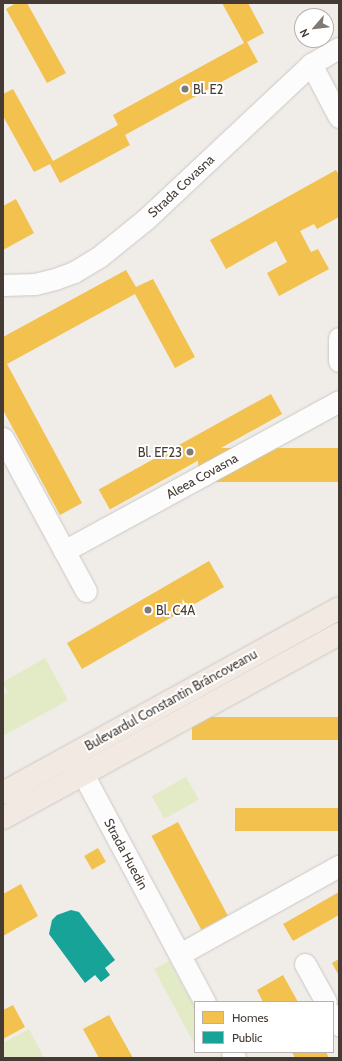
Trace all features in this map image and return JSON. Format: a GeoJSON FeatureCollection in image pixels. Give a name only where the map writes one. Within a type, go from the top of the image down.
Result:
{"type":"FeatureCollection","features":[{"type":"Feature","properties":{"kind":"main road","name":"Bulevardul Constantin Brâncoveanu"},"geometry":{"type":"LineString","coordinates":[[4,790],[339,608]]}},
{"type":"Feature","properties":{"kind":"main road","name":"Bulevardul Constantin Brâncoveanu"},"geometry":{"type":"LineString","coordinates":[[3,818],[339,634]]}},
{"type":"Feature","properties":{"kind":"street","name":"Strada Covasna"},"geometry":{"type":"LineString","coordinates":[[3,285],[35,284],[55,279],[74,272],[100,257],[146,219],[311,64],[339,48]]}},
{"type":"Feature","properties":{"kind":"street"},"geometry":{"type":"LineString","coordinates":[[311,64],[339,117]]}},
{"type":"Feature","properties":{"kind":"street"},"geometry":{"type":"LineString","coordinates":[[339,338],[339,361]]}},
{"type":"Feature","properties":{"kind":"street","name":"Aleea Covasna"},"geometry":{"type":"LineString","coordinates":[[64,551],[339,401]]}},
{"type":"Feature","properties":{"kind":"street"},"geometry":{"type":"LineString","coordinates":[[3,438],[86,591]]}},
{"type":"Feature","properties":{"kind":"street","name":"Strada Huedin"},"geometry":{"type":"LineString","coordinates":[[72,754],[204,1001]]}},
{"type":"Feature","properties":{"kind":"street"},"geometry":{"type":"LineString","coordinates":[[180,954],[339,866]]}},
{"type":"Feature","properties":{"kind":"street"},"geometry":{"type":"LineString","coordinates":[[305,964],[325,1001]]}},
{"type":"Feature","properties":{"kind":"street"},"geometry":{"type":"LineString","coordinates":[[334,1016],[339,1025]]}},
{"type":"Feature","properties":{"kind":"green space"},"geometry":{"type":"Polygon","coordinates":[[[45,658],[68,700],[3,736],[3,695],[8,692],[3,682],[45,658]]]}},
{"type":"Feature","properties":{"kind":"green space"},"geometry":{"type":"Polygon","coordinates":[[[186,777],[199,800],[164,819],[152,796],[186,777]]]}},
{"type":"Feature","properties":{"kind":"green space"},"geometry":{"type":"Polygon","coordinates":[[[169,961],[194,1006],[194,1043],[154,969],[169,961]]]}},
{"type":"Feature","properties":{"kind":"green space"},"geometry":{"type":"Polygon","coordinates":[[[29,1029],[44,1058],[3,1058],[3,1043],[29,1029]]]}},
{"type":"Feature","properties":{"kind":"building: Homes"},"geometry":{"type":"Polygon","coordinates":[[[16,3],[27,3],[66,73],[47,83],[6,9],[16,3]]]}},
{"type":"Feature","properties":{"kind":"building: Homes","name":"Bl. E2"},"geometry":{"type":"Polygon","coordinates":[[[222,3],[248,3],[264,33],[247,42],[258,62],[125,135],[130,145],[60,183],[50,164],[34,172],[3,116],[3,94],[13,89],[53,161],[118,125],[113,115],[244,43],[222,3]]]}},
{"type":"Feature","properties":{"kind":"building: Homes"},"geometry":{"type":"Polygon","coordinates":[[[336,170],[339,175],[339,217],[317,229],[314,224],[300,231],[311,252],[318,249],[329,269],[279,296],[267,273],[287,262],[276,241],[226,269],[210,240],[336,170]]]}},
{"type":"Feature","properties":{"kind":"building: Homes"},"geometry":{"type":"Polygon","coordinates":[[[16,199],[34,233],[3,250],[3,206],[16,199]]]}},
{"type":"Feature","properties":{"kind":"building: Homes"},"geometry":{"type":"Polygon","coordinates":[[[126,270],[136,287],[153,279],[195,357],[175,368],[135,294],[7,364],[82,503],[60,515],[3,410],[3,337],[126,270]]]}},
{"type":"Feature","properties":{"kind":"building: Homes","name":"Bl. EF23"},"geometry":{"type":"Polygon","coordinates":[[[271,394],[282,414],[110,510],[99,490],[271,394]]]}},
{"type":"Feature","properties":{"kind":"building: Homes"},"geometry":{"type":"Polygon","coordinates":[[[198,448],[339,448],[339,482],[198,482],[198,448]]]}},
{"type":"Feature","properties":{"kind":"building: Homes","name":"Bl. C4A"},"geometry":{"type":"Polygon","coordinates":[[[209,561],[224,587],[82,669],[67,643],[209,561]]]}},
{"type":"Feature","properties":{"kind":"building: Homes"},"geometry":{"type":"Polygon","coordinates":[[[192,717],[339,717],[339,740],[192,740],[192,717]]]}},
{"type":"Feature","properties":{"kind":"building: Homes"},"geometry":{"type":"Polygon","coordinates":[[[235,808],[339,808],[339,831],[235,831],[235,808]]]}},
{"type":"Feature","properties":{"kind":"building: Homes"},"geometry":{"type":"Polygon","coordinates":[[[178,822],[228,916],[201,930],[152,836],[178,822]]]}},
{"type":"Feature","properties":{"kind":"building: Homes"},"geometry":{"type":"Polygon","coordinates":[[[98,848],[106,862],[92,870],[84,856],[98,848]]]}},
{"type":"Feature","properties":{"kind":"building: Homes"},"geometry":{"type":"Polygon","coordinates":[[[21,884],[38,916],[3,936],[3,894],[21,884]]]}},
{"type":"Feature","properties":{"kind":"building: Homes"},"geometry":{"type":"Polygon","coordinates":[[[339,892],[339,915],[293,941],[283,924],[339,892]]]}},
{"type":"Feature","properties":{"kind":"building: Homes"},"geometry":{"type":"Polygon","coordinates":[[[339,959],[339,976],[332,963],[339,959]]]}},
{"type":"Feature","properties":{"kind":"building: Homes"},"geometry":{"type":"Polygon","coordinates":[[[283,975],[297,1001],[262,1001],[257,990],[283,975]]]}},
{"type":"Feature","properties":{"kind":"building: Homes"},"geometry":{"type":"Polygon","coordinates":[[[13,1005],[25,1027],[3,1039],[3,1010],[13,1005]]]}},
{"type":"Feature","properties":{"kind":"building: Homes"},"geometry":{"type":"Polygon","coordinates":[[[109,1015],[133,1058],[99,1058],[83,1029],[109,1015]]]}},
{"type":"Feature","properties":{"kind":"building: Homes"},"geometry":{"type":"Polygon","coordinates":[[[292,1053],[326,1053],[329,1058],[295,1058],[292,1053]]]}},
{"type":"Feature","properties":{"kind":"building: Public"},"geometry":{"type":"Polygon","coordinates":[[[71,910],[79,912],[115,960],[105,968],[110,975],[101,982],[95,975],[85,983],[49,934],[52,920],[57,915],[71,910]]]}},
{"type":"Feature","properties":{"kind":"place","name":"Bl. E2"},"geometry":{"type":"Point","coordinates":[185,89]}},
{"type":"Feature","properties":{"kind":"place","name":"Bl. EF23"},"geometry":{"type":"Point","coordinates":[190,452]}},
{"type":"Feature","properties":{"kind":"place","name":"Bl. C4A"},"geometry":{"type":"Point","coordinates":[148,610]}}]}
